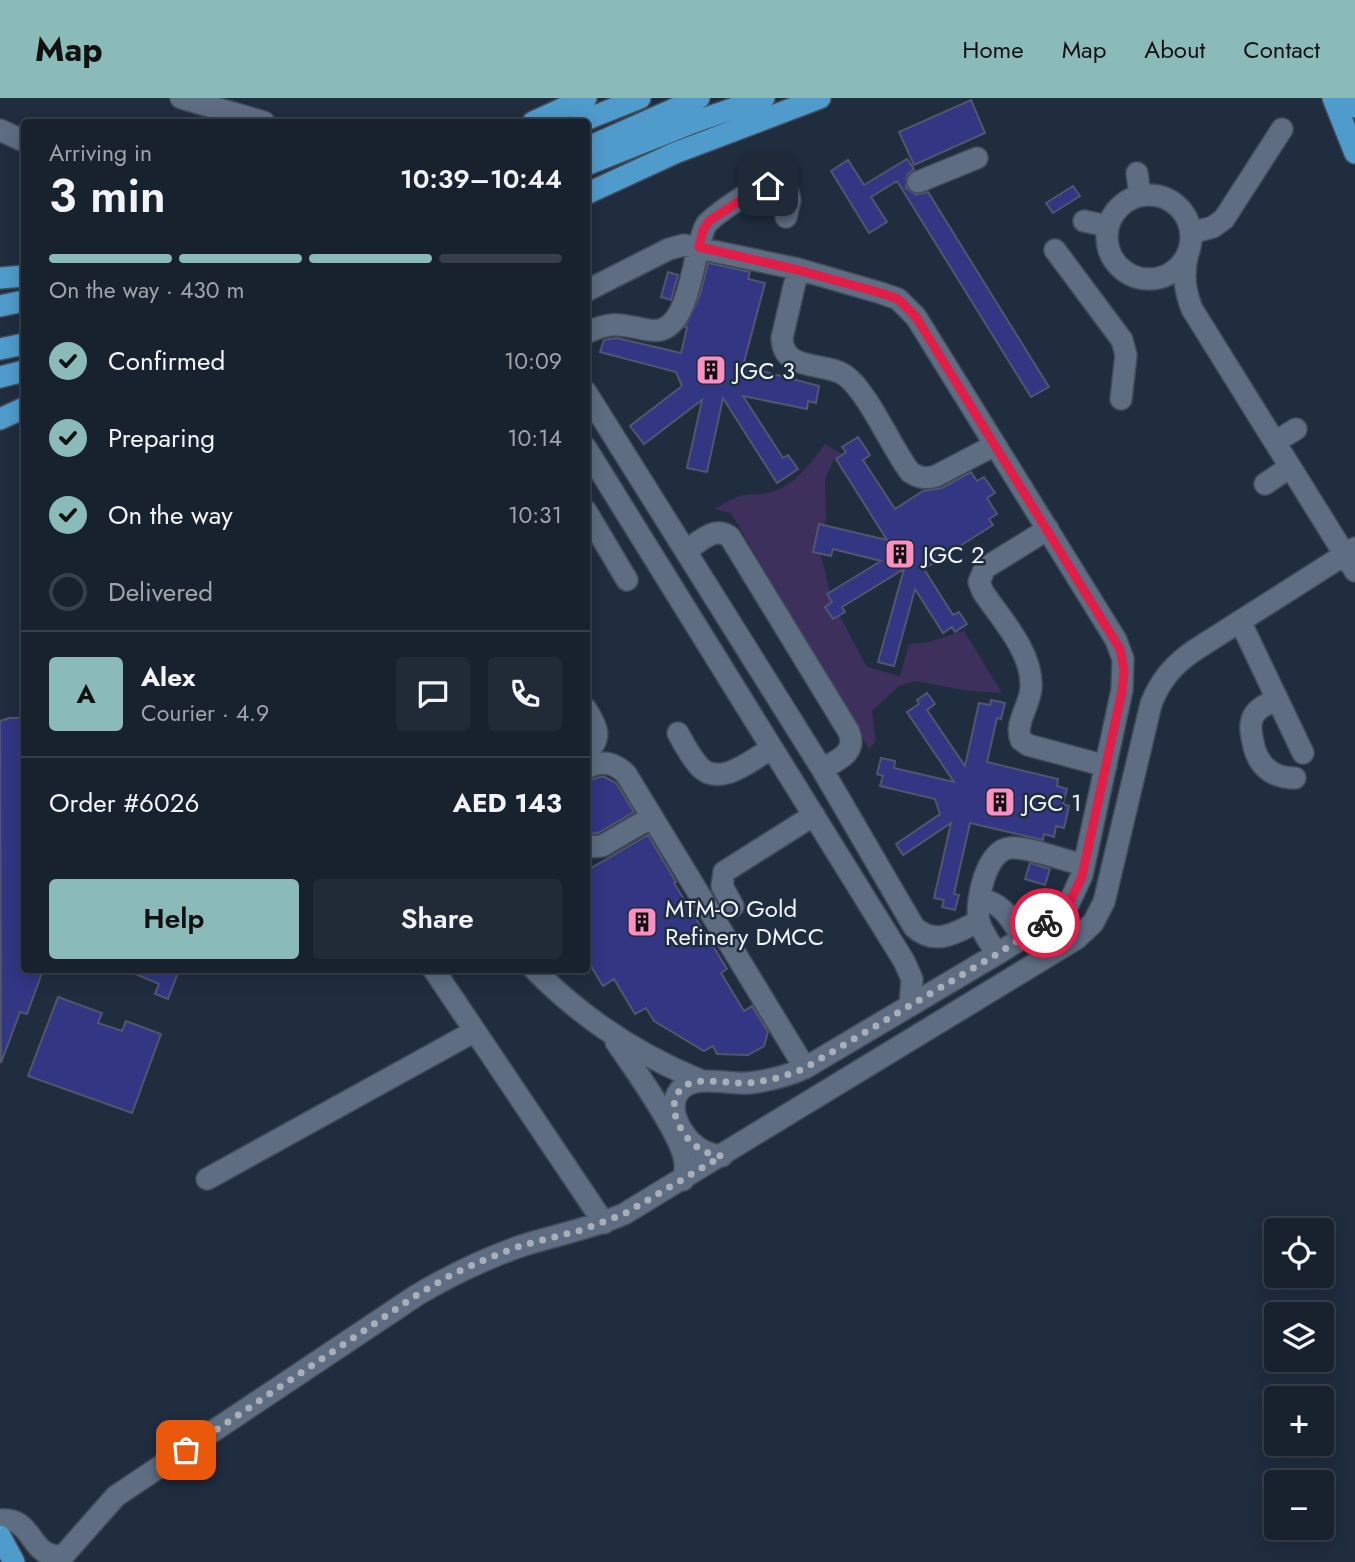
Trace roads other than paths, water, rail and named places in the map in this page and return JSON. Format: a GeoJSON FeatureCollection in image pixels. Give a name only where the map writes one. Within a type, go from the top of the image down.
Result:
{"type":"FeatureCollection","features":[{"type":"Feature","properties":{"kind":"main road"},"geometry":{"type":"LineString","coordinates":[[540,119],[586,98]]}},
{"type":"Feature","properties":{"kind":"main road"},"geometry":{"type":"LineString","coordinates":[[588,119],[640,98]]}},
{"type":"Feature","properties":{"kind":"main road"},"geometry":{"type":"LineString","coordinates":[[590,146],[699,98]]}},
{"type":"Feature","properties":{"kind":"main road"},"geometry":{"type":"LineString","coordinates":[[590,163],[764,98]]}},
{"type":"Feature","properties":{"kind":"main road"},"geometry":{"type":"LineString","coordinates":[[590,192],[675,153],[820,98]]}},
{"type":"Feature","properties":{"kind":"main road"},"geometry":{"type":"LineString","coordinates":[[1333,98],[1355,153]]}},
{"type":"Feature","properties":{"kind":"main road"},"geometry":{"type":"LineString","coordinates":[[1351,98],[1355,107]]}},
{"type":"Feature","properties":{"kind":"main road"},"geometry":{"type":"LineString","coordinates":[[0,278],[21,276]]}},
{"type":"Feature","properties":{"kind":"main road"},"geometry":{"type":"LineString","coordinates":[[0,306],[21,302]]}},
{"type":"Feature","properties":{"kind":"main road"},"geometry":{"type":"LineString","coordinates":[[0,349],[21,345]]}},
{"type":"Feature","properties":{"kind":"main road"},"geometry":{"type":"LineString","coordinates":[[0,377],[21,372]]}},
{"type":"Feature","properties":{"kind":"main road"},"geometry":{"type":"LineString","coordinates":[[0,419],[21,409]]}},
{"type":"Feature","properties":{"kind":"main road"},"geometry":{"type":"LineString","coordinates":[[0,1536],[14,1562]]}},
{"type":"Feature","properties":{"kind":"street"},"geometry":{"type":"LineString","coordinates":[[181,98],[254,119]]}},
{"type":"Feature","properties":{"kind":"street"},"geometry":{"type":"LineString","coordinates":[[1148,279],[1158,278],[1176,269],[1189,243],[1224,219],[1282,129]]}},
{"type":"Feature","properties":{"kind":"street"},"geometry":{"type":"LineString","coordinates":[[0,131],[21,140]]}},
{"type":"Feature","properties":{"kind":"street"},"geometry":{"type":"LineString","coordinates":[[918,182],[977,158]]}},
{"type":"Feature","properties":{"kind":"street"},"geometry":{"type":"LineString","coordinates":[[1137,173],[1140,195]]}},
{"type":"Feature","properties":{"kind":"street"},"geometry":{"type":"LineString","coordinates":[[590,332],[614,323],[653,331],[672,326],[680,315],[703,230],[709,221],[759,188],[772,186],[788,192],[790,200],[786,217]]}},
{"type":"Feature","properties":{"kind":"street"},"geometry":{"type":"LineString","coordinates":[[0,1520],[23,1527],[37,1547],[51,1556],[63,1556],[116,1496],[417,1295],[486,1259],[523,1245],[604,1223],[634,1209],[1076,939],[1093,923],[1104,902],[1147,717],[1156,690],[1172,667],[1240,621],[1352,558],[1290,467],[1192,309],[1184,275],[1189,243],[1185,214],[1170,200],[1160,196],[1140,195],[1123,202],[1107,226],[1106,237],[1112,258],[1127,273],[1148,279],[1176,294],[1192,309]]}},
{"type":"Feature","properties":{"kind":"street"},"geometry":{"type":"LineString","coordinates":[[1084,221],[1107,226]]}},
{"type":"Feature","properties":{"kind":"street"},"geometry":{"type":"LineString","coordinates":[[590,289],[669,249],[684,245],[798,270],[881,293],[905,305],[916,317],[1048,529],[1116,640],[1123,659],[1122,691],[1084,865],[1079,886],[1069,904],[1054,918],[1023,938],[805,1068],[771,1080],[748,1083],[702,1081],[683,1087],[676,1098],[675,1112],[676,1129],[684,1155],[683,1180]]}},
{"type":"Feature","properties":{"kind":"street"},"geometry":{"type":"LineString","coordinates":[[1055,250],[1122,340],[1126,355],[1122,399]]}},
{"type":"Feature","properties":{"kind":"street"},"geometry":{"type":"LineString","coordinates":[[798,270],[782,338],[786,355],[793,360],[834,370],[850,379],[910,472],[918,477],[936,476],[995,445]]}},
{"type":"Feature","properties":{"kind":"street"},"geometry":{"type":"LineString","coordinates":[[590,398],[822,769],[914,927],[931,938],[941,938],[979,921]]}},
{"type":"Feature","properties":{"kind":"street"},"geometry":{"type":"LineString","coordinates":[[1275,442],[1296,429]]}},
{"type":"Feature","properties":{"kind":"street"},"geometry":{"type":"LineString","coordinates":[[590,458],[599,482],[772,748],[905,961],[912,979],[910,1006]]}},
{"type":"Feature","properties":{"kind":"street"},"geometry":{"type":"LineString","coordinates":[[1265,484],[1290,467]]}},
{"type":"Feature","properties":{"kind":"street"},"geometry":{"type":"LineString","coordinates":[[590,518],[627,580]]}},
{"type":"Feature","properties":{"kind":"street"},"geometry":{"type":"LineString","coordinates":[[1048,529],[985,568],[979,582],[1023,652],[1028,668],[1031,690],[1019,726],[1021,740],[1028,745],[1105,766]]}},
{"type":"Feature","properties":{"kind":"street"},"geometry":{"type":"LineString","coordinates":[[686,551],[715,533],[723,532],[730,537],[849,732],[852,744],[850,750],[822,769]]}},
{"type":"Feature","properties":{"kind":"street"},"geometry":{"type":"LineString","coordinates":[[1240,621],[1303,753]]}},
{"type":"Feature","properties":{"kind":"street"},"geometry":{"type":"LineString","coordinates":[[1277,699],[1254,716],[1251,730],[1255,753],[1264,768],[1271,773],[1295,778]]}},
{"type":"Feature","properties":{"kind":"street"},"geometry":{"type":"LineString","coordinates":[[590,717],[598,732],[596,743],[590,748]]}},
{"type":"Feature","properties":{"kind":"street"},"geometry":{"type":"LineString","coordinates":[[678,733],[699,767],[713,774],[728,774],[772,748]]}},
{"type":"Feature","properties":{"kind":"street"},"geometry":{"type":"LineString","coordinates":[[590,767],[602,763],[621,769],[805,1068]]}},
{"type":"Feature","properties":{"kind":"street"},"geometry":{"type":"LineString","coordinates":[[733,906],[722,886],[724,872],[814,815]]}},
{"type":"Feature","properties":{"kind":"street"},"geometry":{"type":"LineString","coordinates":[[590,846],[602,846],[652,817]]}},
{"type":"Feature","properties":{"kind":"street"},"geometry":{"type":"LineString","coordinates":[[997,954],[979,921],[990,862],[1001,850],[1017,848],[1084,865]]}},
{"type":"Feature","properties":{"kind":"street"},"geometry":{"type":"LineString","coordinates":[[981,899],[989,900],[1002,908],[1023,938]]}},
{"type":"Feature","properties":{"kind":"street"},"geometry":{"type":"LineString","coordinates":[[436,973],[604,1223]]}},
{"type":"Feature","properties":{"kind":"street"},"geometry":{"type":"LineString","coordinates":[[537,973],[611,1034],[664,1066],[702,1081]]}},
{"type":"Feature","properties":{"kind":"street"},"geometry":{"type":"LineString","coordinates":[[208,1180],[475,1031]]}},
{"type":"Feature","properties":{"kind":"street"},"geometry":{"type":"LineString","coordinates":[[611,1034],[648,1092],[676,1129],[701,1150],[722,1156]]}},
{"type":"Feature","properties":{"kind":"street"},"geometry":{"type":"LineString","coordinates":[[648,1092],[654,1074],[664,1066]]}},
{"type":"Feature","properties":{"kind":"place","name":"JGC 3"},"geometry":{"type":"Point","coordinates":[711,370]}},
{"type":"Feature","properties":{"kind":"place","name":"JGC 2"},"geometry":{"type":"Point","coordinates":[900,554]}},
{"type":"Feature","properties":{"kind":"place","name":"JGC 1"},"geometry":{"type":"Point","coordinates":[1000,802]}},
{"type":"Feature","properties":{"kind":"place","name":"MTM-O Gold Refinery DMCC"},"geometry":{"type":"Point","coordinates":[642,922]}}]}
